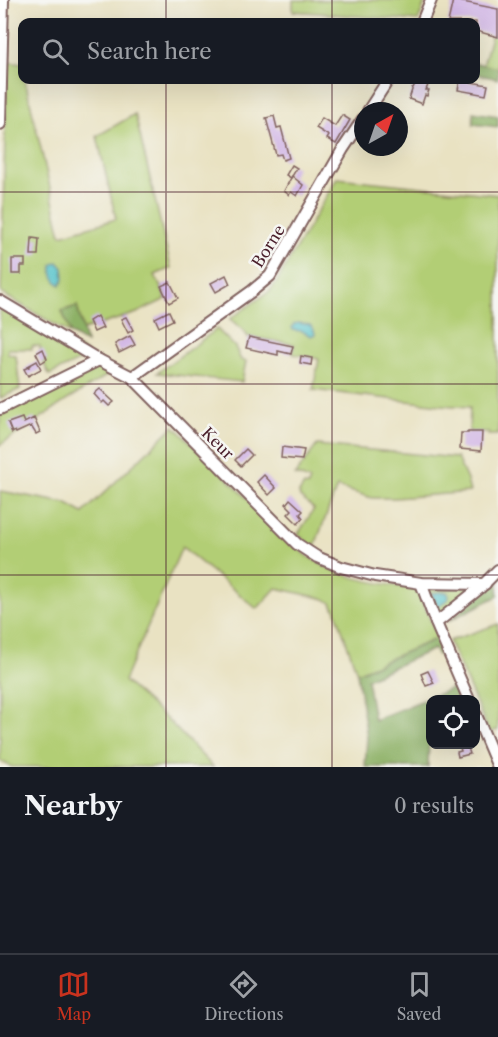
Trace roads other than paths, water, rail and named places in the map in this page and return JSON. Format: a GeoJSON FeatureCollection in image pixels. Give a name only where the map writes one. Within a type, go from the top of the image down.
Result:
{"type":"FeatureCollection","features":[{"type":"Feature","properties":{"kind":"street"},"geometry":{"type":"LineString","coordinates":[[0,124],[3,0]]}},
{"type":"Feature","properties":{"kind":"street"},"geometry":{"type":"LineString","coordinates":[[424,18],[431,0]]}},
{"type":"Feature","properties":{"kind":"street"},"geometry":{"type":"LineString","coordinates":[[374,102],[385,84]]}},
{"type":"Feature","properties":{"kind":"street","name":"Borne"},"geometry":{"type":"LineString","coordinates":[[132,377],[270,276],[354,133]]}},
{"type":"Feature","properties":{"kind":"street","name":"Keur"},"geometry":{"type":"LineString","coordinates":[[0,301],[132,377],[297,544],[317,557],[341,567],[375,576],[421,583],[485,584]]}},
{"type":"Feature","properties":{"kind":"street"},"geometry":{"type":"LineString","coordinates":[[0,408],[99,360]]}},
{"type":"Feature","properties":{"kind":"street"},"geometry":{"type":"LineString","coordinates":[[436,623],[485,584],[498,570]]}},
{"type":"Feature","properties":{"kind":"street"},"geometry":{"type":"LineString","coordinates":[[421,583],[467,695]]}},
{"type":"Feature","properties":{"kind":"street"},"geometry":{"type":"LineString","coordinates":[[480,724],[498,767]]}},
{"type":"Feature","properties":{"kind":"water"},"geometry":{"type":"Polygon","coordinates":[[[58,262],[63,268],[64,278],[60,285],[52,271],[52,265],[58,262]]]}},
{"type":"Feature","properties":{"kind":"water"},"geometry":{"type":"Polygon","coordinates":[[[294,324],[310,325],[315,334],[311,336],[302,331],[293,330],[294,324]]]}},
{"type":"Feature","properties":{"kind":"water"},"geometry":{"type":"Polygon","coordinates":[[[446,592],[449,598],[438,607],[431,593],[446,592]]]}}]}
